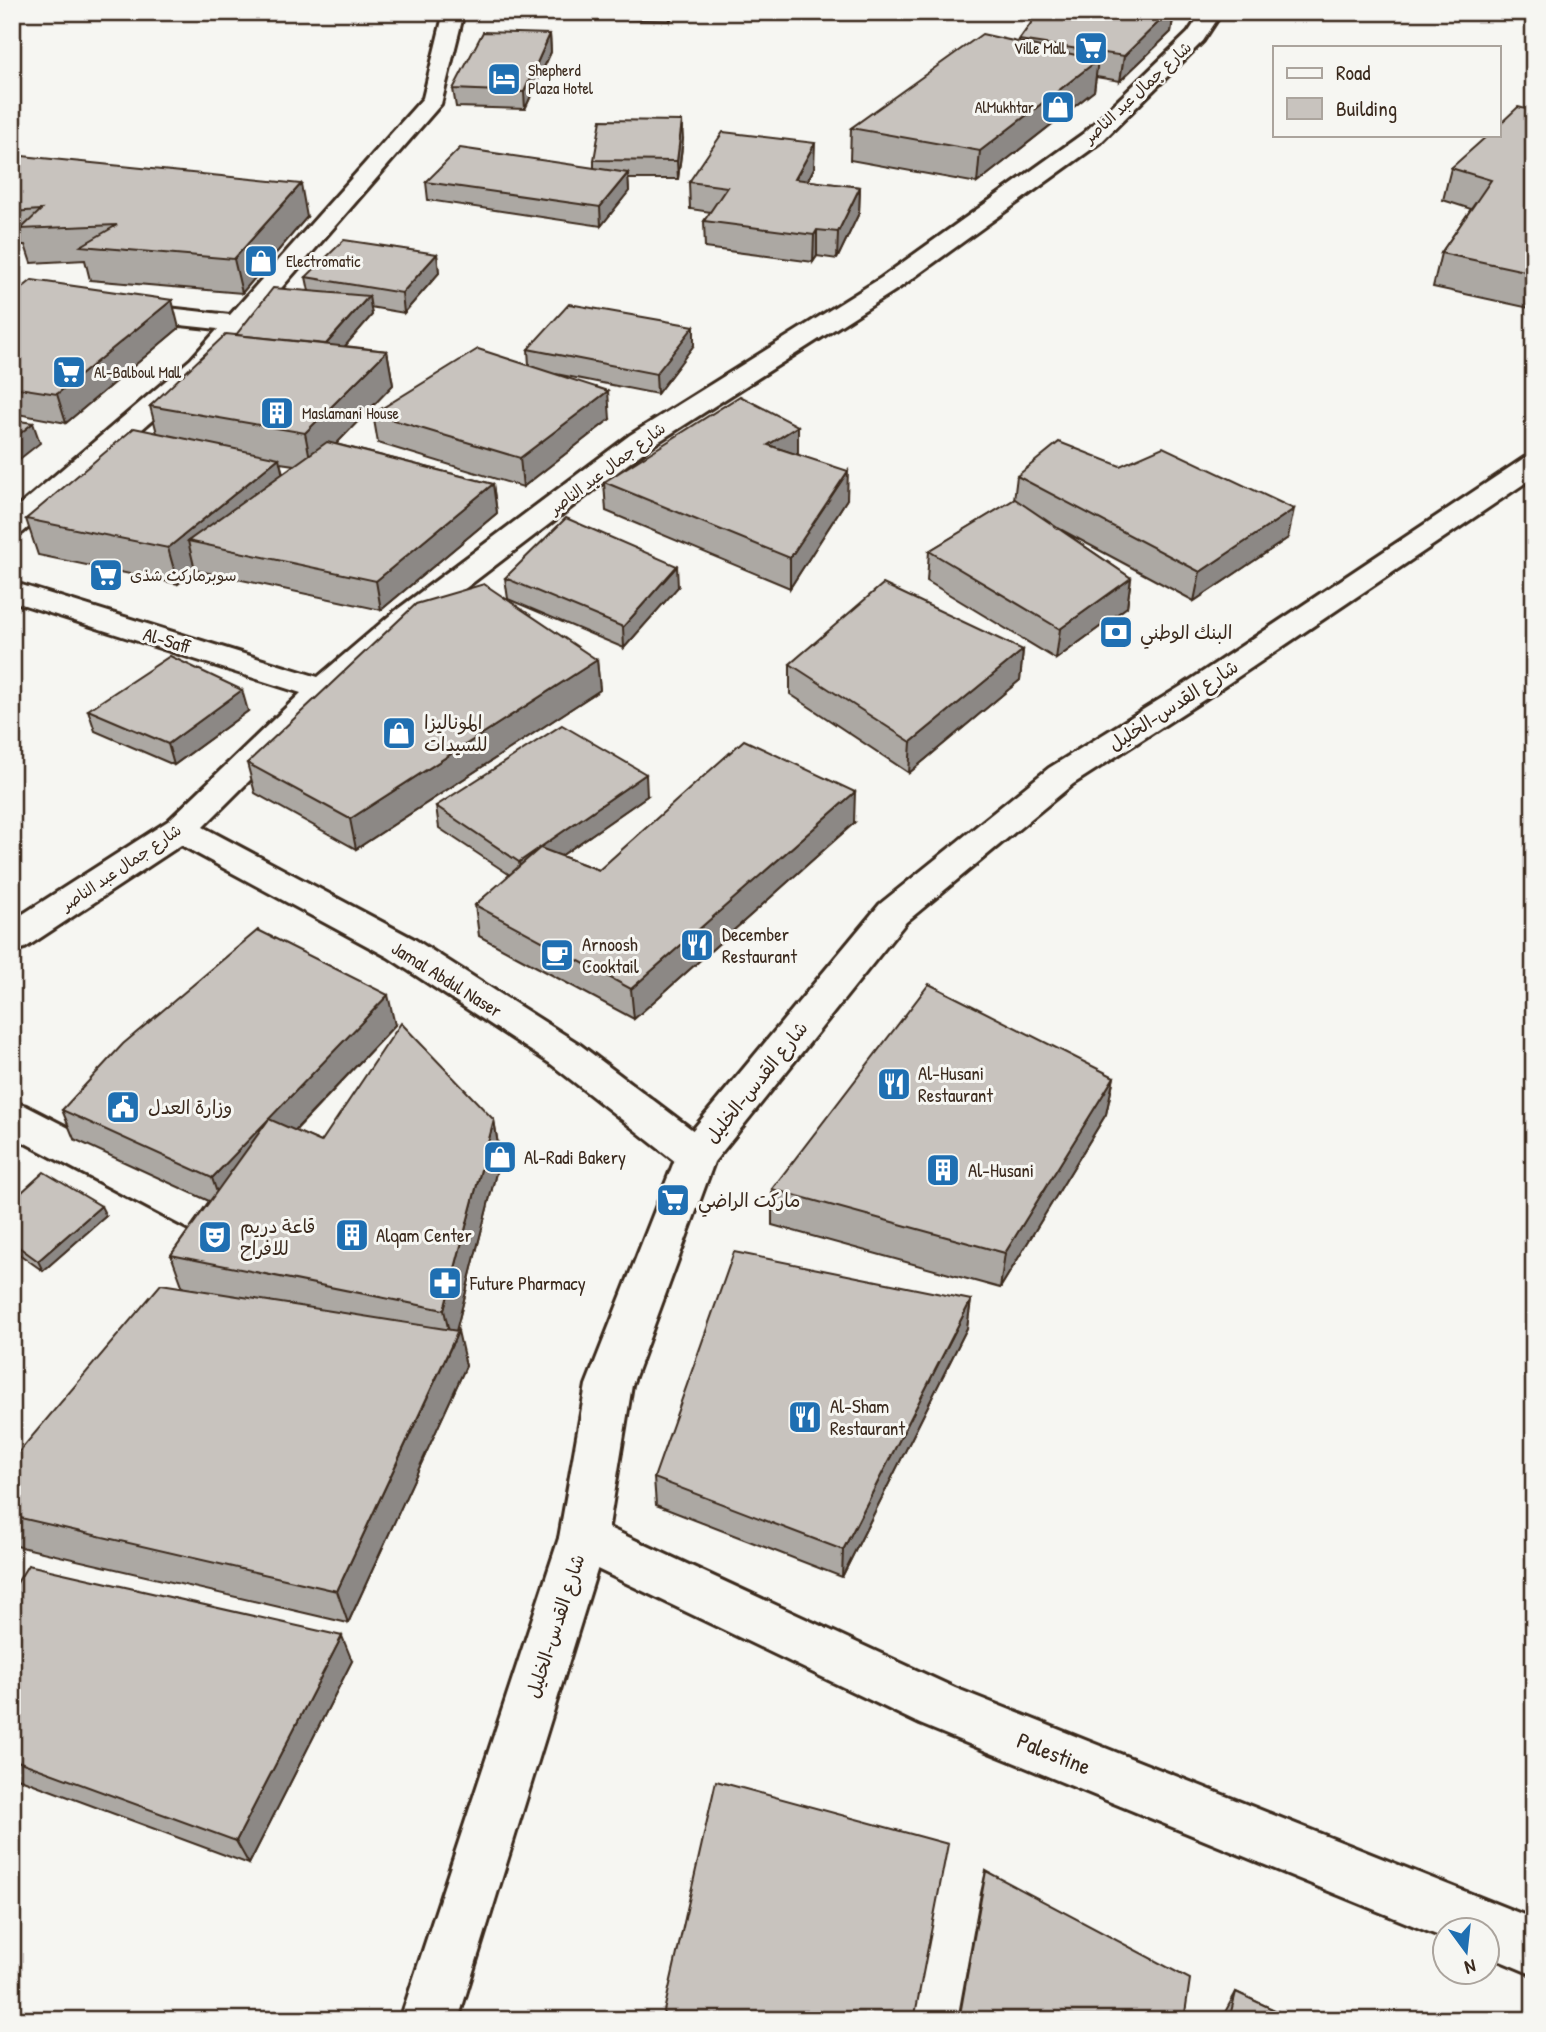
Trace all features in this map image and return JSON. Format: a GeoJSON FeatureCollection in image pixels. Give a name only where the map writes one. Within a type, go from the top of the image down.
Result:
{"type":"FeatureCollection","features":[{"type":"Feature","properties":{"kind":"street"},"geometry":{"type":"LineString","coordinates":[[12,527],[200,365],[432,99],[454,12]]}},
{"type":"Feature","properties":{"kind":"street","name":"شارع جمال عبد الناصر"},"geometry":{"type":"LineString","coordinates":[[12,939],[180,829],[323,689],[405,619],[640,440],[890,283],[1092,138],[1196,37],[1212,12]]}},
{"type":"Feature","properties":{"kind":"street"},"geometry":{"type":"LineString","coordinates":[[101,309],[237,323]]}},
{"type":"Feature","properties":{"kind":"street","name":"شارع القدس-الخليل"},"geometry":{"type":"LineString","coordinates":[[429,2020],[583,1538],[609,1385],[696,1155],[893,913],[1061,776],[1194,692],[1534,464]]}},
{"type":"Feature","properties":{"kind":"street","name":"Al-Saff"},"geometry":{"type":"LineString","coordinates":[[12,592],[323,689]]}},
{"type":"Feature","properties":{"kind":"street","name":"Jamal Abdul Naser"},"geometry":{"type":"LineString","coordinates":[[180,829],[401,948],[565,1054],[696,1155]]}},
{"type":"Feature","properties":{"kind":"street"},"geometry":{"type":"LineString","coordinates":[[12,1117],[218,1224]]}},
{"type":"Feature","properties":{"kind":"street","name":"Palestine"},"geometry":{"type":"LineString","coordinates":[[583,1538],[938,1706],[1534,1947]]}},
{"type":"Feature","properties":{"kind":"building"},"geometry":{"type":"Polygon","coordinates":[[[1039,12],[1169,12],[1124,56],[1019,40],[1039,12]]]}},
{"type":"Feature","properties":{"kind":"building"},"geometry":{"type":"Polygon","coordinates":[[[483,32],[550,34],[524,92],[453,89],[483,32]]]}},
{"type":"Feature","properties":{"kind":"building"},"geometry":{"type":"Polygon","coordinates":[[[982,34],[1098,60],[980,151],[851,128],[982,34]]]}},
{"type":"Feature","properties":{"kind":"building"},"geometry":{"type":"Polygon","coordinates":[[[1518,107],[1534,111],[1534,273],[1441,253],[1491,180],[1451,168],[1487,136],[1500,136],[1500,124],[1518,107]]]}},
{"type":"Feature","properties":{"kind":"building"},"geometry":{"type":"Polygon","coordinates":[[[601,120],[682,121],[677,161],[594,160],[601,120]]]}},
{"type":"Feature","properties":{"kind":"building"},"geometry":{"type":"Polygon","coordinates":[[[723,132],[815,143],[795,179],[860,187],[838,232],[817,230],[814,235],[704,221],[727,187],[689,182],[723,132]]]}},
{"type":"Feature","properties":{"kind":"building"},"geometry":{"type":"Polygon","coordinates":[[[460,148],[628,173],[600,207],[426,182],[460,148]]]}},
{"type":"Feature","properties":{"kind":"building"},"geometry":{"type":"Polygon","coordinates":[[[12,155],[301,184],[234,259],[81,246],[117,225],[21,229],[41,210],[12,212],[12,155]]]}},
{"type":"Feature","properties":{"kind":"building"},"geometry":{"type":"Polygon","coordinates":[[[344,240],[437,254],[402,293],[306,277],[344,240]]]}},
{"type":"Feature","properties":{"kind":"building"},"geometry":{"type":"Polygon","coordinates":[[[32,280],[172,300],[57,394],[12,387],[12,296],[32,280]]]}},
{"type":"Feature","properties":{"kind":"building"},"geometry":{"type":"Polygon","coordinates":[[[273,288],[369,296],[326,344],[236,335],[273,288]]]}},
{"type":"Feature","properties":{"kind":"building"},"geometry":{"type":"Polygon","coordinates":[[[569,304],[694,326],[656,374],[528,349],[569,304]]]}},
{"type":"Feature","properties":{"kind":"building"},"geometry":{"type":"Polygon","coordinates":[[[226,334],[387,351],[305,433],[150,406],[226,334]]]}},
{"type":"Feature","properties":{"kind":"building"},"geometry":{"type":"Polygon","coordinates":[[[478,349],[608,391],[520,458],[373,414],[478,349]]]}},
{"type":"Feature","properties":{"kind":"building"},"geometry":{"type":"Polygon","coordinates":[[[740,396],[798,426],[768,445],[848,471],[790,558],[604,482],[740,396]]]}},
{"type":"Feature","properties":{"kind":"building"},"geometry":{"type":"Polygon","coordinates":[[[12,420],[33,423],[12,440],[12,420]]]}},
{"type":"Feature","properties":{"kind":"building"},"geometry":{"type":"Polygon","coordinates":[[[134,428],[279,458],[168,548],[26,519],[134,428]]]}},
{"type":"Feature","properties":{"kind":"building"},"geometry":{"type":"Polygon","coordinates":[[[327,442],[493,484],[376,581],[188,541],[327,442]]]}},
{"type":"Feature","properties":{"kind":"building"},"geometry":{"type":"Polygon","coordinates":[[[1059,442],[1120,466],[1163,447],[1294,509],[1200,572],[1017,476],[1059,442]]]}},
{"type":"Feature","properties":{"kind":"building"},"geometry":{"type":"Polygon","coordinates":[[[1015,499],[1131,578],[1060,629],[929,551],[1015,499]]]}},
{"type":"Feature","properties":{"kind":"building"},"geometry":{"type":"Polygon","coordinates":[[[566,518],[677,566],[623,627],[505,578],[566,518]]]}},
{"type":"Feature","properties":{"kind":"building"},"geometry":{"type":"Polygon","coordinates":[[[484,584],[597,660],[350,819],[247,763],[416,604],[484,584]]]}},
{"type":"Feature","properties":{"kind":"building"},"geometry":{"type":"Polygon","coordinates":[[[883,584],[1023,650],[911,742],[790,664],[883,584]]]}},
{"type":"Feature","properties":{"kind":"building"},"geometry":{"type":"Polygon","coordinates":[[[170,656],[242,690],[168,744],[88,710],[170,656]]]}},
{"type":"Feature","properties":{"kind":"building"},"geometry":{"type":"Polygon","coordinates":[[[562,725],[646,774],[519,862],[436,806],[562,725]]]}},
{"type":"Feature","properties":{"kind":"building"},"geometry":{"type":"Polygon","coordinates":[[[744,740],[855,792],[631,989],[475,905],[540,848],[599,870],[744,740]]]}},
{"type":"Feature","properties":{"kind":"building"},"geometry":{"type":"Polygon","coordinates":[[[258,930],[388,995],[212,1178],[62,1110],[123,1044],[258,930]]]}},
{"type":"Feature","properties":{"kind":"building","name":"Al-Husani"},"geometry":{"type":"Polygon","coordinates":[[[929,984],[1114,1077],[1005,1253],[772,1189],[929,984]]]}},
{"type":"Feature","properties":{"kind":"building","name":"Alqam Center"},"geometry":{"type":"Polygon","coordinates":[[[401,1023],[494,1120],[444,1310],[171,1255],[269,1119],[321,1142],[401,1023]]]}},
{"type":"Feature","properties":{"kind":"building"},"geometry":{"type":"Polygon","coordinates":[[[44,1172],[101,1206],[38,1261],[12,1242],[12,1201],[44,1172]]]}},
{"type":"Feature","properties":{"kind":"building","name":"Al-Sham Restaurant"},"geometry":{"type":"Polygon","coordinates":[[[734,1252],[971,1300],[843,1550],[654,1478],[734,1252]]]}},
{"type":"Feature","properties":{"kind":"building"},"geometry":{"type":"Polygon","coordinates":[[[161,1284],[458,1331],[337,1591],[12,1516],[12,1460],[161,1284]]]}},
{"type":"Feature","properties":{"kind":"building"},"geometry":{"type":"Polygon","coordinates":[[[28,1565],[342,1636],[236,1841],[12,1759],[12,1591],[28,1565]]]}},
{"type":"Feature","properties":{"kind":"building"},"geometry":{"type":"Polygon","coordinates":[[[716,1781],[948,1844],[914,2020],[662,2020],[716,1781]]]}},
{"type":"Feature","properties":{"kind":"building"},"geometry":{"type":"Polygon","coordinates":[[[986,1871],[1190,1979],[1184,2020],[959,2020],[986,1871]]]}},
{"type":"Feature","properties":{"kind":"building"},"geometry":{"type":"Polygon","coordinates":[[[1236,1992],[1296,2020],[1229,2020],[1236,1992]]]}},
{"type":"Feature","properties":{"kind":"place","name":"Ville Mall"},"geometry":{"type":"Point","coordinates":[1091,48]}},
{"type":"Feature","properties":{"kind":"place","name":"Shepherd Plaza Hotel"},"geometry":{"type":"Point","coordinates":[504,79]}},
{"type":"Feature","properties":{"kind":"place","name":"AlMukhtar"},"geometry":{"type":"Point","coordinates":[1058,107]}},
{"type":"Feature","properties":{"kind":"place","name":"Electromatic"},"geometry":{"type":"Point","coordinates":[261,261]}},
{"type":"Feature","properties":{"kind":"place","name":"Al-Balboul Mall"},"geometry":{"type":"Point","coordinates":[69,372]}},
{"type":"Feature","properties":{"kind":"place","name":"Maslamani House"},"geometry":{"type":"Point","coordinates":[277,413]}},
{"type":"Feature","properties":{"kind":"place","name":"سوبرماركت شذى"},"geometry":{"type":"Point","coordinates":[106,575]}},
{"type":"Feature","properties":{"kind":"place","name":"البنك الوطني"},"geometry":{"type":"Point","coordinates":[1116,632]}},
{"type":"Feature","properties":{"kind":"place","name":"الموناليزا للسيدات"},"geometry":{"type":"Point","coordinates":[399,733]}},
{"type":"Feature","properties":{"kind":"place","name":"December Restaurant"},"geometry":{"type":"Point","coordinates":[697,945]}},
{"type":"Feature","properties":{"kind":"place","name":"Arnoosh Cooktail"},"geometry":{"type":"Point","coordinates":[557,955]}},
{"type":"Feature","properties":{"kind":"place","name":"Al-Husani Restaurant"},"geometry":{"type":"Point","coordinates":[894,1084]}},
{"type":"Feature","properties":{"kind":"place","name":"وزارة العدل"},"geometry":{"type":"Point","coordinates":[123,1107]}},
{"type":"Feature","properties":{"kind":"place","name":"Al-Radi Bakery"},"geometry":{"type":"Point","coordinates":[500,1157]}},
{"type":"Feature","properties":{"kind":"place","name":"Al-Husani"},"geometry":{"type":"Point","coordinates":[943,1170]}},
{"type":"Feature","properties":{"kind":"place","name":"ماركت الراضي"},"geometry":{"type":"Point","coordinates":[673,1200]}},
{"type":"Feature","properties":{"kind":"place","name":"Alqam Center"},"geometry":{"type":"Point","coordinates":[352,1235]}},
{"type":"Feature","properties":{"kind":"place","name":"قاعة دريم للافراح"},"geometry":{"type":"Point","coordinates":[215,1237]}},
{"type":"Feature","properties":{"kind":"place","name":"Future Pharmacy"},"geometry":{"type":"Point","coordinates":[445,1283]}},
{"type":"Feature","properties":{"kind":"place","name":"Al-Sham Restaurant"},"geometry":{"type":"Point","coordinates":[805,1417]}}]}
